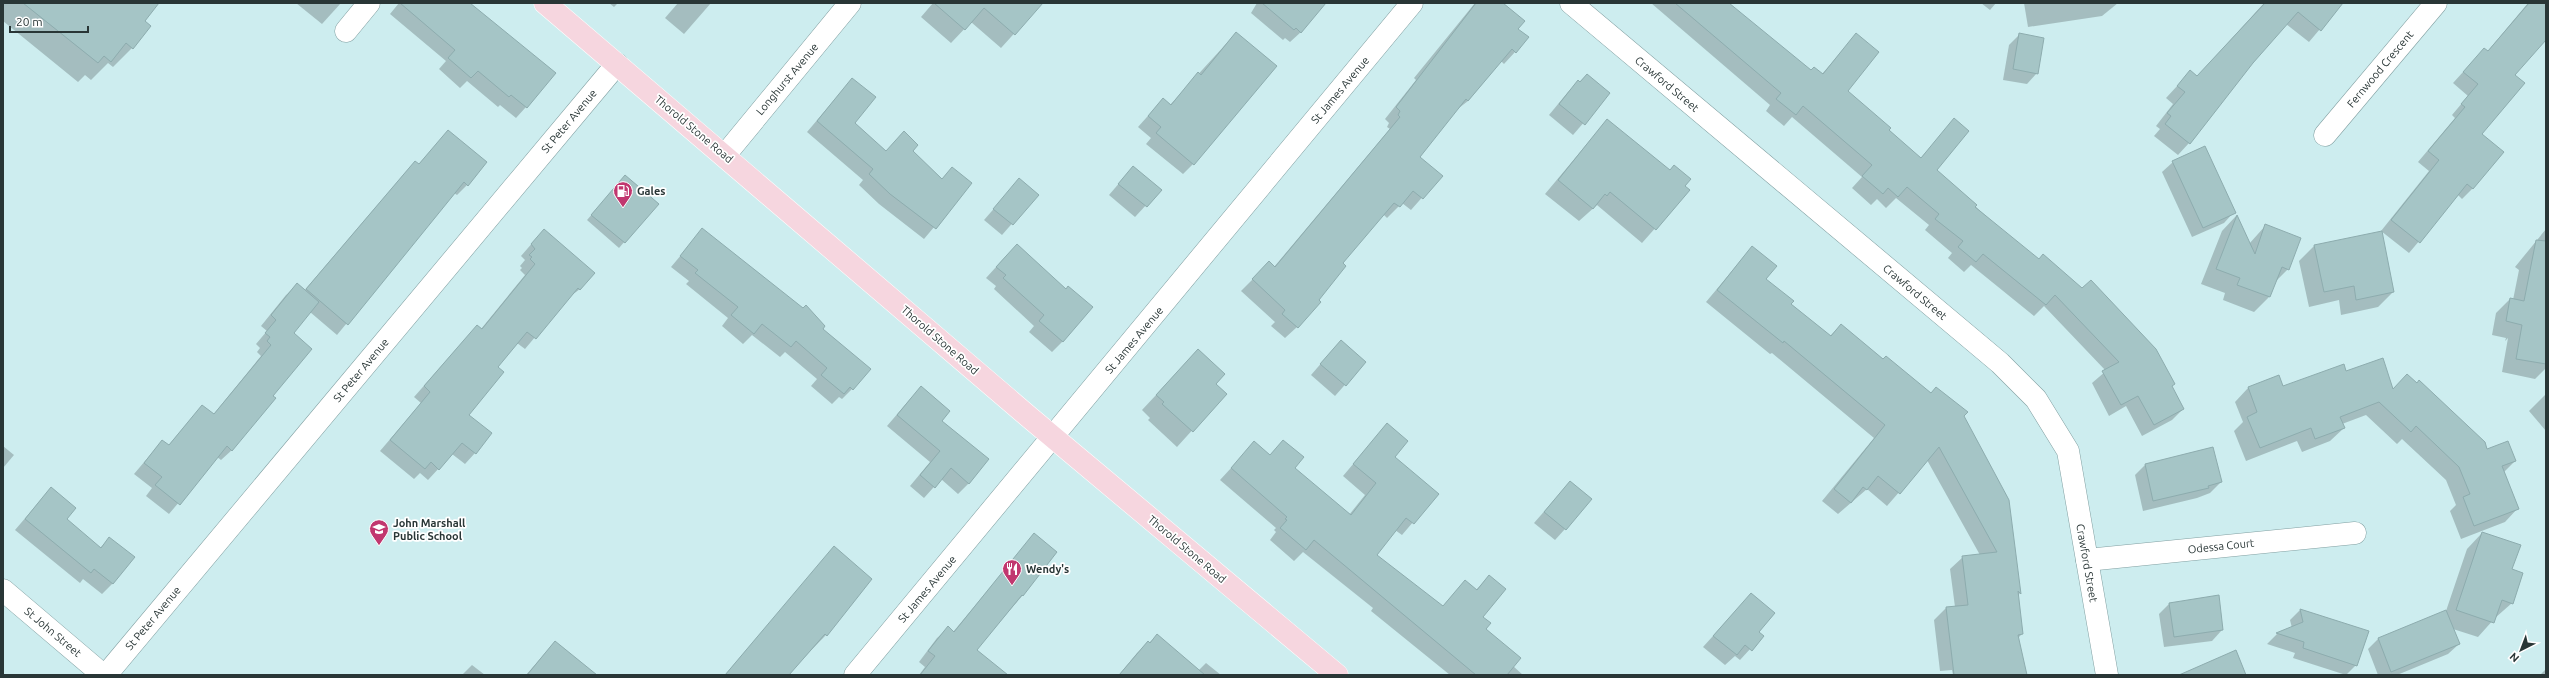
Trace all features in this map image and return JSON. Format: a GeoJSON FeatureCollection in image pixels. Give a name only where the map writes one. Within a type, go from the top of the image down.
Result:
{"type":"FeatureCollection","features":[{"type":"Feature","properties":{"kind":"main road","name":"Thorold Stone Road"},"geometry":{"type":"LineString","coordinates":[[545,3],[1054,437],[1337,675]]}},
{"type":"Feature","properties":{"kind":"street"},"geometry":{"type":"LineString","coordinates":[[346,31],[369,3]]}},
{"type":"Feature","properties":{"kind":"street","name":"Longhurst Avenue"},"geometry":{"type":"LineString","coordinates":[[725,155],[850,3]]}},
{"type":"Feature","properties":{"kind":"street","name":"St James Avenue"},"geometry":{"type":"LineString","coordinates":[[855,675],[1054,437],[1412,3]]}},
{"type":"Feature","properties":{"kind":"street","name":"Crawford Street"},"geometry":{"type":"LineString","coordinates":[[1571,3],[2000,363],[2036,400],[2068,451],[2107,675]]}},
{"type":"Feature","properties":{"kind":"street","name":"Fernwood Crescent"},"geometry":{"type":"LineString","coordinates":[[2325,135],[2436,3]]}},
{"type":"Feature","properties":{"kind":"street","name":"St Peter Avenue"},"geometry":{"type":"LineString","coordinates":[[105,675],[617,64]]}},
{"type":"Feature","properties":{"kind":"street","name":"Odessa Court"},"geometry":{"type":"LineString","coordinates":[[2087,560],[2354,533]]}},
{"type":"Feature","properties":{"kind":"street","name":"St John Street"},"geometry":{"type":"LineString","coordinates":[[3,590],[105,675]]}},
{"type":"Feature","properties":{"kind":"building"},"geometry":{"type":"Polygon","coordinates":[[[23,3],[159,3],[145,21],[151,26],[133,49],[126,43],[111,62],[104,56],[98,63],[23,3]]]}},
{"type":"Feature","properties":{"kind":"building"},"geometry":{"type":"Polygon","coordinates":[[[400,3],[470,3],[556,73],[527,108],[511,95],[509,97],[478,71],[471,78],[448,58],[455,50],[400,3]]]}},
{"type":"Feature","properties":{"kind":"building"},"geometry":{"type":"Polygon","coordinates":[[[934,3],[1043,3],[1015,35],[984,8],[965,30],[934,3]]]}},
{"type":"Feature","properties":{"kind":"building"},"geometry":{"type":"Polygon","coordinates":[[[1262,3],[1326,3],[1301,33],[1296,28],[1294,30],[1262,3]]]}},
{"type":"Feature","properties":{"kind":"building"},"geometry":{"type":"Polygon","coordinates":[[[1476,3],[1503,3],[1525,21],[1518,29],[1529,37],[1516,53],[1512,49],[1468,101],[1466,99],[1420,157],[1443,176],[1423,199],[1413,191],[1400,207],[1394,203],[1343,263],[1346,266],[1319,300],[1321,302],[1298,328],[1282,314],[1285,310],[1252,279],[1269,261],[1275,267],[1400,117],[1398,115],[1400,111],[1396,107],[1476,3]]]}},
{"type":"Feature","properties":{"kind":"building"},"geometry":{"type":"Polygon","coordinates":[[[1675,3],[1729,3],[1811,70],[1814,67],[1823,74],[1856,33],[1879,52],[1848,91],[1891,128],[1889,130],[1921,158],[1954,118],[1969,131],[1937,170],[1977,205],[1975,207],[2039,259],[2043,254],[2082,288],[2091,280],[2156,349],[2175,384],[2172,386],[2184,409],[2154,425],[2138,396],[2121,405],[2102,371],[2119,362],[2055,295],[2046,305],[1983,254],[1976,262],[1958,247],[1963,241],[1935,219],[1939,214],[1907,187],[1898,197],[1888,188],[1883,194],[1862,176],[1872,165],[1803,106],[1796,115],[1776,99],[1781,93],[1675,3]]]}},
{"type":"Feature","properties":{"kind":"building"},"geometry":{"type":"Polygon","coordinates":[[[2265,3],[2343,3],[2321,31],[2298,12],[2253,63],[2190,144],[2165,124],[2171,116],[2167,113],[2185,92],[2177,86],[2190,70],[2197,76],[2265,3]]]}},
{"type":"Feature","properties":{"kind":"building"},"geometry":{"type":"Polygon","coordinates":[[[2529,3],[2546,3],[2546,40],[2515,75],[2525,83],[2482,134],[2504,152],[2473,189],[2467,184],[2420,243],[2391,220],[2439,160],[2428,151],[2465,107],[2461,104],[2478,84],[2463,72],[2484,48],[2488,51],[2529,3]]]}},
{"type":"Feature","properties":{"kind":"building"},"geometry":{"type":"Polygon","coordinates":[[[1236,32],[1277,66],[1194,165],[1156,133],[1161,127],[1148,116],[1163,98],[1171,105],[1198,72],[1201,75],[1236,32]]]}},
{"type":"Feature","properties":{"kind":"building"},"geometry":{"type":"Polygon","coordinates":[[[2019,33],[2044,38],[2038,74],[2013,69],[2019,33]]]}},
{"type":"Feature","properties":{"kind":"building"},"geometry":{"type":"Polygon","coordinates":[[[1587,74],[1610,93],[1585,125],[1559,104],[1578,80],[1580,82],[1587,74]]]}},
{"type":"Feature","properties":{"kind":"building"},"geometry":{"type":"Polygon","coordinates":[[[852,78],[876,97],[855,123],[886,151],[904,131],[918,145],[913,151],[942,179],[952,167],[972,183],[936,229],[890,194],[869,174],[873,169],[817,121],[852,78]]]}},
{"type":"Feature","properties":{"kind":"building"},"geometry":{"type":"Polygon","coordinates":[[[1607,119],[1670,170],[1674,165],[1691,179],[1685,186],[1690,190],[1656,230],[1610,192],[1607,196],[1605,194],[1593,209],[1558,180],[1607,119]]]}},
{"type":"Feature","properties":{"kind":"building"},"geometry":{"type":"Polygon","coordinates":[[[448,130],[487,162],[468,186],[464,182],[348,325],[306,289],[415,161],[419,164],[448,130]]]}},
{"type":"Feature","properties":{"kind":"building"},"geometry":{"type":"Polygon","coordinates":[[[2205,146],[2236,213],[2203,228],[2172,161],[2205,146]]]}},
{"type":"Feature","properties":{"kind":"building"},"geometry":{"type":"Polygon","coordinates":[[[1133,166],[1162,190],[1147,207],[1118,184],[1133,166]]]}},
{"type":"Feature","properties":{"kind":"building"},"geometry":{"type":"Polygon","coordinates":[[[625,175],[659,204],[625,243],[591,215],[625,175]]]}},
{"type":"Feature","properties":{"kind":"building"},"geometry":{"type":"Polygon","coordinates":[[[1019,178],[1039,195],[1013,225],[993,209],[1019,178]]]}},
{"type":"Feature","properties":{"kind":"building"},"geometry":{"type":"Polygon","coordinates":[[[2237,215],[2255,254],[2265,224],[2301,238],[2289,270],[2282,267],[2270,297],[2237,285],[2240,278],[2216,269],[2237,215]]]}},
{"type":"Feature","properties":{"kind":"building"},"geometry":{"type":"Polygon","coordinates":[[[702,228],[803,308],[806,305],[825,326],[823,329],[871,369],[853,390],[850,387],[844,394],[821,375],[827,368],[796,341],[791,347],[762,324],[754,334],[731,315],[738,307],[695,273],[698,270],[680,256],[702,228]]]}},
{"type":"Feature","properties":{"kind":"building"},"geometry":{"type":"Polygon","coordinates":[[[544,229],[595,273],[580,290],[578,288],[536,339],[527,332],[498,367],[504,372],[469,415],[492,433],[476,454],[462,443],[439,470],[431,462],[425,469],[390,440],[430,392],[424,386],[477,325],[482,329],[535,264],[530,259],[532,257],[529,255],[535,249],[531,244],[544,229]]]}},
{"type":"Feature","properties":{"kind":"building"},"geometry":{"type":"Polygon","coordinates":[[[2382,231],[2394,292],[2356,300],[2354,286],[2324,292],[2314,245],[2382,231]]]}},
{"type":"Feature","properties":{"kind":"building"},"geometry":{"type":"Polygon","coordinates":[[[2536,240],[2546,241],[2546,364],[2516,359],[2522,325],[2506,321],[2510,298],[2524,301],[2536,240]]]}},
{"type":"Feature","properties":{"kind":"building"},"geometry":{"type":"Polygon","coordinates":[[[1017,244],[1066,289],[1068,286],[1093,307],[1063,342],[1039,321],[1044,315],[1003,278],[1006,275],[996,267],[1017,244]]]}},
{"type":"Feature","properties":{"kind":"building"},"geometry":{"type":"Polygon","coordinates":[[[1752,246],[1777,266],[1766,279],[1794,301],[1791,304],[1831,336],[1841,324],[1883,359],[1886,356],[1931,393],[1936,387],[1968,412],[1964,416],[2009,500],[2021,594],[2018,591],[2023,634],[2018,635],[2027,675],[1954,675],[1946,607],[1968,605],[1962,556],[1997,552],[1939,447],[1900,494],[1878,476],[1867,490],[1863,487],[1851,503],[1834,489],[1885,425],[1784,341],[1783,343],[1717,290],[1752,246]]]}},
{"type":"Feature","properties":{"kind":"building"},"geometry":{"type":"Polygon","coordinates":[[[297,283],[319,302],[294,333],[312,349],[273,396],[276,398],[232,451],[227,446],[180,505],[155,485],[162,477],[144,463],[162,440],[169,445],[202,405],[214,414],[271,345],[267,341],[270,337],[265,333],[276,320],[271,315],[297,283]]]}},
{"type":"Feature","properties":{"kind":"building"},"geometry":{"type":"Polygon","coordinates":[[[1341,340],[1366,362],[1346,386],[1320,364],[1341,340]]]}},
{"type":"Feature","properties":{"kind":"building"},"geometry":{"type":"Polygon","coordinates":[[[1198,349],[1225,374],[1216,384],[1227,394],[1193,432],[1162,404],[1164,402],[1156,395],[1198,349]]]}},
{"type":"Feature","properties":{"kind":"building"},"geometry":{"type":"Polygon","coordinates":[[[2383,358],[2393,389],[2407,374],[2417,383],[2419,380],[2485,442],[2487,449],[2508,441],[2516,461],[2502,466],[2519,509],[2474,526],[2463,497],[2470,494],[2459,467],[2416,426],[2411,432],[2379,402],[2340,417],[2345,428],[2315,439],[2311,428],[2260,448],[2247,417],[2257,412],[2248,387],[2279,375],[2283,386],[2344,364],[2346,371],[2383,358]]]}},
{"type":"Feature","properties":{"kind":"building"},"geometry":{"type":"Polygon","coordinates":[[[921,386],[950,411],[942,421],[989,459],[969,484],[951,468],[935,488],[920,475],[940,451],[897,415],[921,386]]]}},
{"type":"Feature","properties":{"kind":"building"},"geometry":{"type":"Polygon","coordinates":[[[1387,423],[1408,441],[1395,457],[1439,494],[1414,524],[1406,518],[1377,555],[1443,606],[1465,580],[1477,590],[1489,575],[1506,589],[1483,617],[1491,623],[1486,629],[1521,658],[1507,675],[1476,675],[1314,540],[1306,550],[1280,528],[1287,520],[1285,519],[1287,517],[1231,468],[1254,441],[1270,455],[1283,440],[1304,457],[1295,468],[1351,515],[1376,483],[1353,464],[1387,423]]]}},
{"type":"Feature","properties":{"kind":"building"},"geometry":{"type":"Polygon","coordinates":[[[2213,447],[2222,482],[2208,486],[2209,488],[2153,501],[2145,464],[2213,447]]]}},
{"type":"Feature","properties":{"kind":"building"},"geometry":{"type":"Polygon","coordinates":[[[1570,481],[1592,499],[1566,530],[1544,512],[1570,481]]]}},
{"type":"Feature","properties":{"kind":"building"},"geometry":{"type":"Polygon","coordinates":[[[51,487],[76,508],[67,519],[101,548],[109,537],[135,557],[113,584],[94,569],[91,573],[25,519],[51,487]]]}},
{"type":"Feature","properties":{"kind":"building"},"geometry":{"type":"Polygon","coordinates":[[[2482,532],[2521,545],[2512,569],[2523,573],[2513,604],[2502,600],[2494,623],[2456,610],[2482,532]]]}},
{"type":"Feature","properties":{"kind":"building"},"geometry":{"type":"Polygon","coordinates":[[[1034,533],[1057,552],[1023,596],[1022,595],[977,650],[1008,675],[920,675],[935,656],[928,651],[948,626],[954,632],[1034,533]]]}},
{"type":"Feature","properties":{"kind":"building"},"geometry":{"type":"Polygon","coordinates":[[[834,546],[872,579],[827,636],[825,634],[789,675],[725,675],[834,546]]]}},
{"type":"Feature","properties":{"kind":"building"},"geometry":{"type":"Polygon","coordinates":[[[1751,593],[1775,613],[1759,632],[1764,636],[1752,651],[1745,645],[1737,655],[1713,636],[1751,593]]]}},
{"type":"Feature","properties":{"kind":"building"},"geometry":{"type":"Polygon","coordinates":[[[2219,595],[2223,630],[2174,637],[2169,603],[2219,595]]]}},
{"type":"Feature","properties":{"kind":"building"},"geometry":{"type":"Polygon","coordinates":[[[2300,609],[2369,631],[2357,666],[2303,648],[2304,642],[2276,633],[2303,622],[2300,609]]]}},
{"type":"Feature","properties":{"kind":"building"},"geometry":{"type":"Polygon","coordinates":[[[2446,610],[2460,644],[2391,672],[2378,638],[2446,610]]]}},
{"type":"Feature","properties":{"kind":"building"},"geometry":{"type":"Polygon","coordinates":[[[1157,634],[1205,675],[1119,675],[1148,641],[1150,643],[1157,634]]]}},
{"type":"Feature","properties":{"kind":"building"},"geometry":{"type":"Polygon","coordinates":[[[555,641],[597,675],[527,675],[555,641]]]}},
{"type":"Feature","properties":{"kind":"building"},"geometry":{"type":"Polygon","coordinates":[[[2236,650],[2246,675],[2179,675],[2236,650]]]}},
{"type":"Feature","properties":{"kind":"place","name":"Gales"},"geometry":{"type":"Point","coordinates":[623,208]}},
{"type":"Feature","properties":{"kind":"place","name":"John Marshall Public School"},"geometry":{"type":"Point","coordinates":[379,546]}},
{"type":"Feature","properties":{"kind":"place","name":"Wendy's"},"geometry":{"type":"Point","coordinates":[1012,586]}}]}
